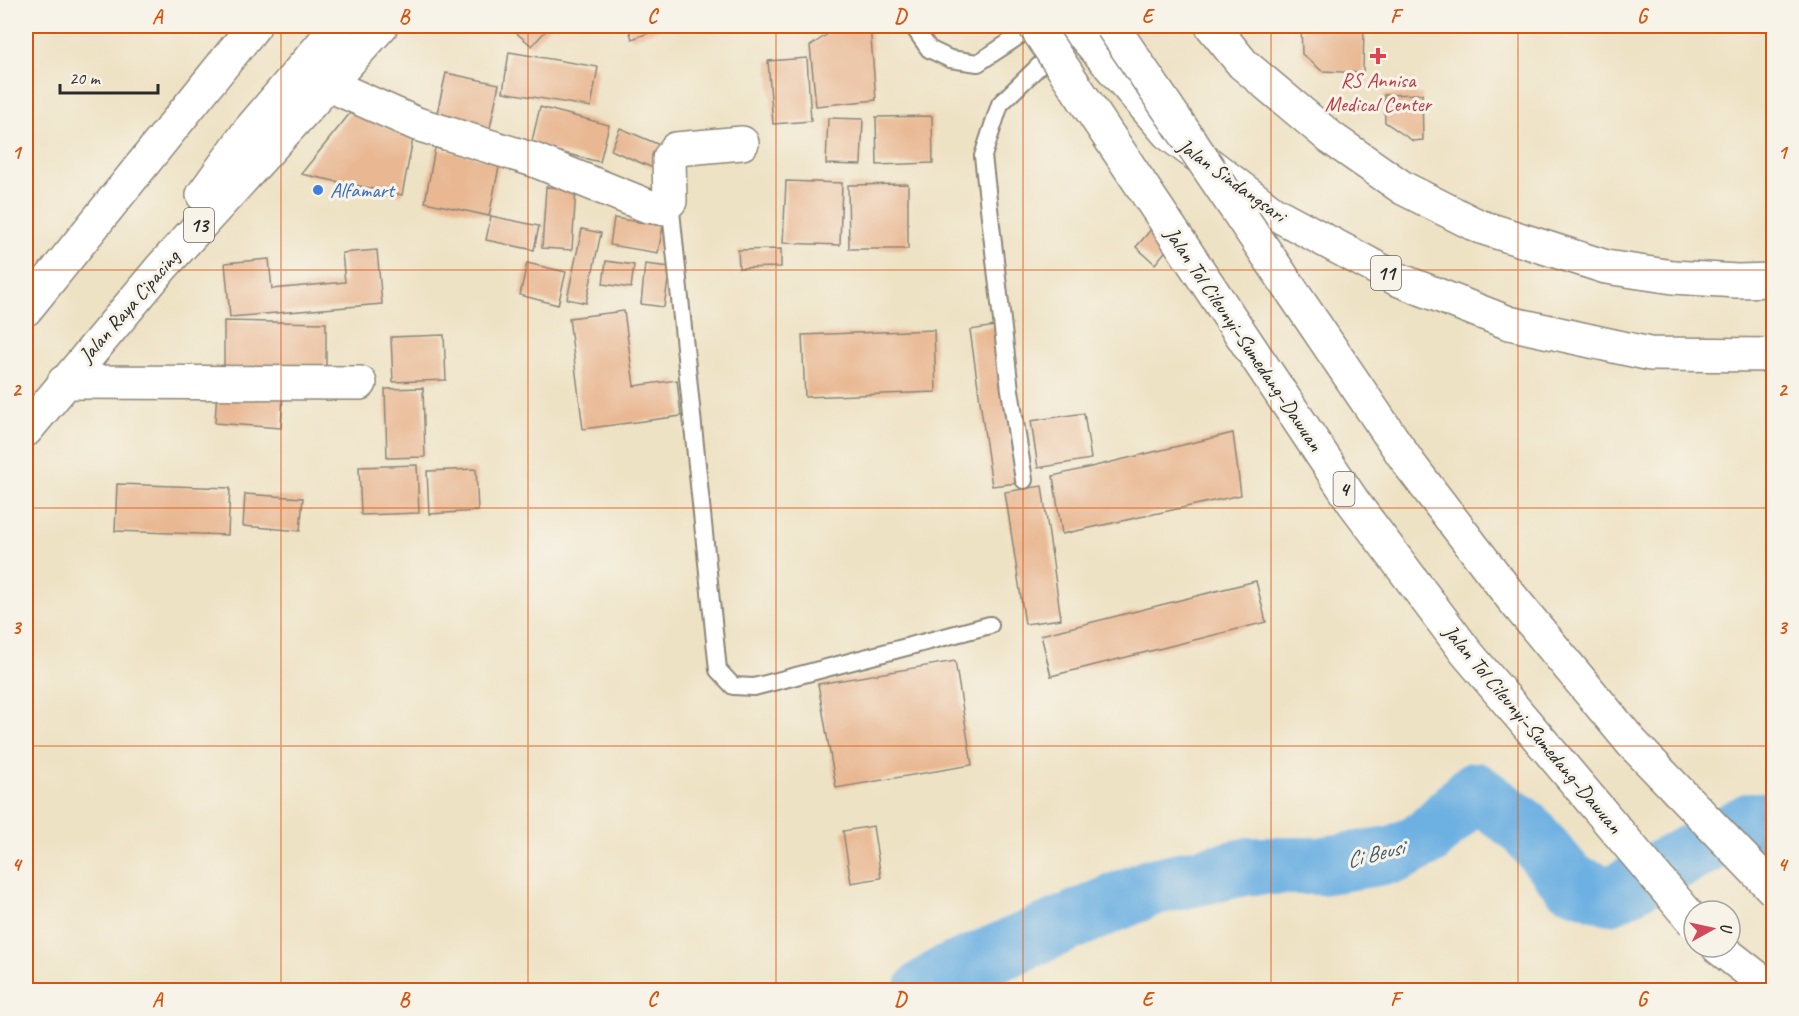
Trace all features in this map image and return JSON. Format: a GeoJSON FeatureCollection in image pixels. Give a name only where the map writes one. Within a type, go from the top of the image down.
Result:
{"type":"FeatureCollection","features":[{"type":"Feature","properties":{"kind":"main road"},"geometry":{"type":"LineString","coordinates":[[26,309],[254,26]]}},
{"type":"Feature","properties":{"kind":"main road"},"geometry":{"type":"LineString","coordinates":[[162,267],[192,211],[218,171],[338,26]]}},
{"type":"Feature","properties":{"kind":"main road","name":"Jalan Raya Cipacing"},"geometry":{"type":"LineString","coordinates":[[26,430],[162,267],[381,26]]}},
{"type":"Feature","properties":{"kind":"main road","name":"Jalan Tol Cileunyi–Sumedang–Dawuan"},"geometry":{"type":"LineString","coordinates":[[1034,26],[1354,503],[1466,652],[1682,908]]}},
{"type":"Feature","properties":{"kind":"main road"},"geometry":{"type":"LineString","coordinates":[[1112,26],[1416,474],[1512,598],[1632,743],[1773,890]]}},
{"type":"Feature","properties":{"kind":"main road"},"geometry":{"type":"LineString","coordinates":[[1212,26],[1243,64],[1331,138],[1403,188],[1478,226],[1606,267],[1673,277],[1737,281],[1773,280]]}},
{"type":"Feature","properties":{"kind":"main road","name":"Jalan Sindangsari"},"geometry":{"type":"LineString","coordinates":[[1077,27],[1168,133],[1272,213],[1397,279],[1509,323],[1650,354],[1773,355]]}},
{"type":"Feature","properties":{"kind":"main road"},"geometry":{"type":"LineString","coordinates":[[327,84],[417,124],[534,160],[648,206],[661,208],[670,201],[669,159],[676,149],[742,143]]}},
{"type":"Feature","properties":{"kind":"main road"},"geometry":{"type":"LineString","coordinates":[[64,382],[360,383]]}},
{"type":"Feature","properties":{"kind":"main road"},"geometry":{"type":"LineString","coordinates":[[1733,959],[1773,990]]}},
{"type":"Feature","properties":{"kind":"lane"},"geometry":{"type":"LineString","coordinates":[[913,26],[929,49],[950,59],[978,63],[1034,26]]}},
{"type":"Feature","properties":{"kind":"lane"},"geometry":{"type":"LineString","coordinates":[[1024,480],[1010,390],[983,156],[1000,104],[1077,27]]}},
{"type":"Feature","properties":{"kind":"lane"},"geometry":{"type":"LineString","coordinates":[[670,201],[717,670],[733,686],[754,687],[990,625]]}},
{"type":"Feature","properties":{"kind":"building"},"geometry":{"type":"Polygon","coordinates":[[[508,26],[550,26],[532,46],[508,26]]]}},
{"type":"Feature","properties":{"kind":"building"},"geometry":{"type":"Polygon","coordinates":[[[628,26],[668,26],[632,39],[628,26]]]}},
{"type":"Feature","properties":{"kind":"building"},"geometry":{"type":"Polygon","coordinates":[[[840,26],[870,26],[876,100],[816,106],[810,46],[840,26]]]}},
{"type":"Feature","properties":{"kind":"building"},"geometry":{"type":"Polygon","coordinates":[[[1301,26],[1364,26],[1363,73],[1322,71],[1302,54],[1301,26]]]}},
{"type":"Feature","properties":{"kind":"building"},"geometry":{"type":"Polygon","coordinates":[[[509,52],[598,67],[591,107],[503,92],[509,52]]]}},
{"type":"Feature","properties":{"kind":"building"},"geometry":{"type":"Polygon","coordinates":[[[807,58],[811,121],[773,124],[768,61],[807,58]]]}},
{"type":"Feature","properties":{"kind":"building"},"geometry":{"type":"Polygon","coordinates":[[[446,73],[499,84],[489,133],[435,122],[446,73]]]}},
{"type":"Feature","properties":{"kind":"building"},"geometry":{"type":"Polygon","coordinates":[[[1422,94],[1423,140],[1413,141],[1385,122],[1384,95],[1422,94]]]}},
{"type":"Feature","properties":{"kind":"building"},"geometry":{"type":"Polygon","coordinates":[[[540,107],[609,125],[600,162],[531,145],[540,107]]]}},
{"type":"Feature","properties":{"kind":"building"},"geometry":{"type":"Polygon","coordinates":[[[351,112],[413,139],[402,195],[301,174],[351,112]]]}},
{"type":"Feature","properties":{"kind":"building"},"geometry":{"type":"Polygon","coordinates":[[[932,116],[933,163],[877,165],[876,117],[932,116]]]}},
{"type":"Feature","properties":{"kind":"building"},"geometry":{"type":"Polygon","coordinates":[[[828,118],[863,119],[861,165],[826,164],[828,118]]]}},
{"type":"Feature","properties":{"kind":"building"},"geometry":{"type":"Polygon","coordinates":[[[620,128],[662,146],[653,168],[611,150],[620,128]]]}},
{"type":"Feature","properties":{"kind":"building"},"geometry":{"type":"Polygon","coordinates":[[[435,148],[500,162],[489,216],[425,202],[435,148]]]}},
{"type":"Feature","properties":{"kind":"building"},"geometry":{"type":"Polygon","coordinates":[[[786,181],[842,183],[840,245],[783,243],[786,181]]]}},
{"type":"Feature","properties":{"kind":"building"},"geometry":{"type":"Polygon","coordinates":[[[908,184],[908,249],[849,249],[848,185],[908,184]]]}},
{"type":"Feature","properties":{"kind":"building"},"geometry":{"type":"Polygon","coordinates":[[[546,187],[576,189],[572,250],[542,248],[546,187]]]}},
{"type":"Feature","properties":{"kind":"building"},"geometry":{"type":"Polygon","coordinates":[[[491,216],[539,226],[534,250],[486,240],[491,216]]]}},
{"type":"Feature","properties":{"kind":"building"},"geometry":{"type":"Polygon","coordinates":[[[614,218],[663,226],[658,253],[610,245],[614,218]]]}},
{"type":"Feature","properties":{"kind":"building"},"geometry":{"type":"Polygon","coordinates":[[[1154,226],[1173,242],[1155,264],[1136,247],[1154,226]]]}},
{"type":"Feature","properties":{"kind":"building"},"geometry":{"type":"Polygon","coordinates":[[[582,229],[601,233],[586,303],[567,299],[582,229]]]}},
{"type":"Feature","properties":{"kind":"building"},"geometry":{"type":"Polygon","coordinates":[[[781,249],[781,267],[739,268],[738,250],[781,249]]]}},
{"type":"Feature","properties":{"kind":"building"},"geometry":{"type":"Polygon","coordinates":[[[377,250],[382,304],[230,317],[225,263],[269,259],[272,289],[345,282],[342,253],[377,250]]]}},
{"type":"Feature","properties":{"kind":"building"},"geometry":{"type":"Polygon","coordinates":[[[606,261],[634,265],[631,288],[603,284],[606,261]]]}},
{"type":"Feature","properties":{"kind":"building"},"geometry":{"type":"Polygon","coordinates":[[[527,263],[566,272],[558,305],[520,295],[527,263]]]}},
{"type":"Feature","properties":{"kind":"building"},"geometry":{"type":"Polygon","coordinates":[[[645,264],[670,267],[664,307],[641,304],[645,264]]]}},
{"type":"Feature","properties":{"kind":"building"},"geometry":{"type":"Polygon","coordinates":[[[624,311],[634,386],[677,380],[681,416],[583,429],[569,318],[624,311]]]}},
{"type":"Feature","properties":{"kind":"building"},"geometry":{"type":"Polygon","coordinates":[[[224,321],[326,323],[326,369],[224,368],[224,321]]]}},
{"type":"Feature","properties":{"kind":"building"},"geometry":{"type":"Polygon","coordinates":[[[995,326],[1017,483],[992,486],[970,330],[995,326]]]}},
{"type":"Feature","properties":{"kind":"building"},"geometry":{"type":"Polygon","coordinates":[[[934,330],[936,392],[805,397],[802,335],[934,330]]]}},
{"type":"Feature","properties":{"kind":"building"},"geometry":{"type":"Polygon","coordinates":[[[444,335],[446,380],[393,382],[391,337],[444,335]]]}},
{"type":"Feature","properties":{"kind":"building"},"geometry":{"type":"Polygon","coordinates":[[[423,388],[425,457],[387,458],[385,389],[423,388]]]}},
{"type":"Feature","properties":{"kind":"building"},"geometry":{"type":"Polygon","coordinates":[[[217,389],[283,393],[281,428],[215,423],[217,389]]]}},
{"type":"Feature","properties":{"kind":"building"},"geometry":{"type":"Polygon","coordinates":[[[1084,413],[1091,459],[1038,468],[1031,421],[1084,413]]]}},
{"type":"Feature","properties":{"kind":"building"},"geometry":{"type":"Polygon","coordinates":[[[1233,433],[1241,495],[1062,534],[1053,476],[1233,433]]]}},
{"type":"Feature","properties":{"kind":"building"},"geometry":{"type":"Polygon","coordinates":[[[417,465],[419,513],[361,515],[359,467],[417,465]]]}},
{"type":"Feature","properties":{"kind":"building"},"geometry":{"type":"Polygon","coordinates":[[[476,469],[478,511],[429,514],[427,471],[476,469]]]}},
{"type":"Feature","properties":{"kind":"building"},"geometry":{"type":"Polygon","coordinates":[[[117,484],[230,488],[228,535],[115,531],[117,484]]]}},
{"type":"Feature","properties":{"kind":"building"},"geometry":{"type":"Polygon","coordinates":[[[1042,486],[1061,619],[1025,624],[1005,492],[1042,486]]]}},
{"type":"Feature","properties":{"kind":"building"},"geometry":{"type":"Polygon","coordinates":[[[245,494],[303,498],[300,531],[243,526],[245,494]]]}},
{"type":"Feature","properties":{"kind":"building"},"geometry":{"type":"Polygon","coordinates":[[[1256,581],[1266,622],[1051,676],[1041,635],[1256,581]]]}},
{"type":"Feature","properties":{"kind":"building"},"geometry":{"type":"Polygon","coordinates":[[[955,661],[972,765],[836,788],[818,684],[955,661]]]}},
{"type":"Feature","properties":{"kind":"building"},"geometry":{"type":"Polygon","coordinates":[[[873,826],[881,878],[851,883],[843,831],[873,826]]]}},
{"type":"Feature","properties":{"kind":"waterway","name":"Ci Beusi"},"geometry":{"type":"LineString","coordinates":[[923,990],[945,975],[1152,887],[1249,866],[1320,866],[1396,854],[1427,838],[1475,791],[1524,827],[1570,882],[1610,896],[1751,821],[1774,821]]}},
{"type":"Feature","properties":{"kind":"place","name":"RS Annisa Medical Center"},"geometry":{"type":"Point","coordinates":[1378,56]}},
{"type":"Feature","properties":{"kind":"place","name":"Alfamart"},"geometry":{"type":"Point","coordinates":[318,190]}}]}
